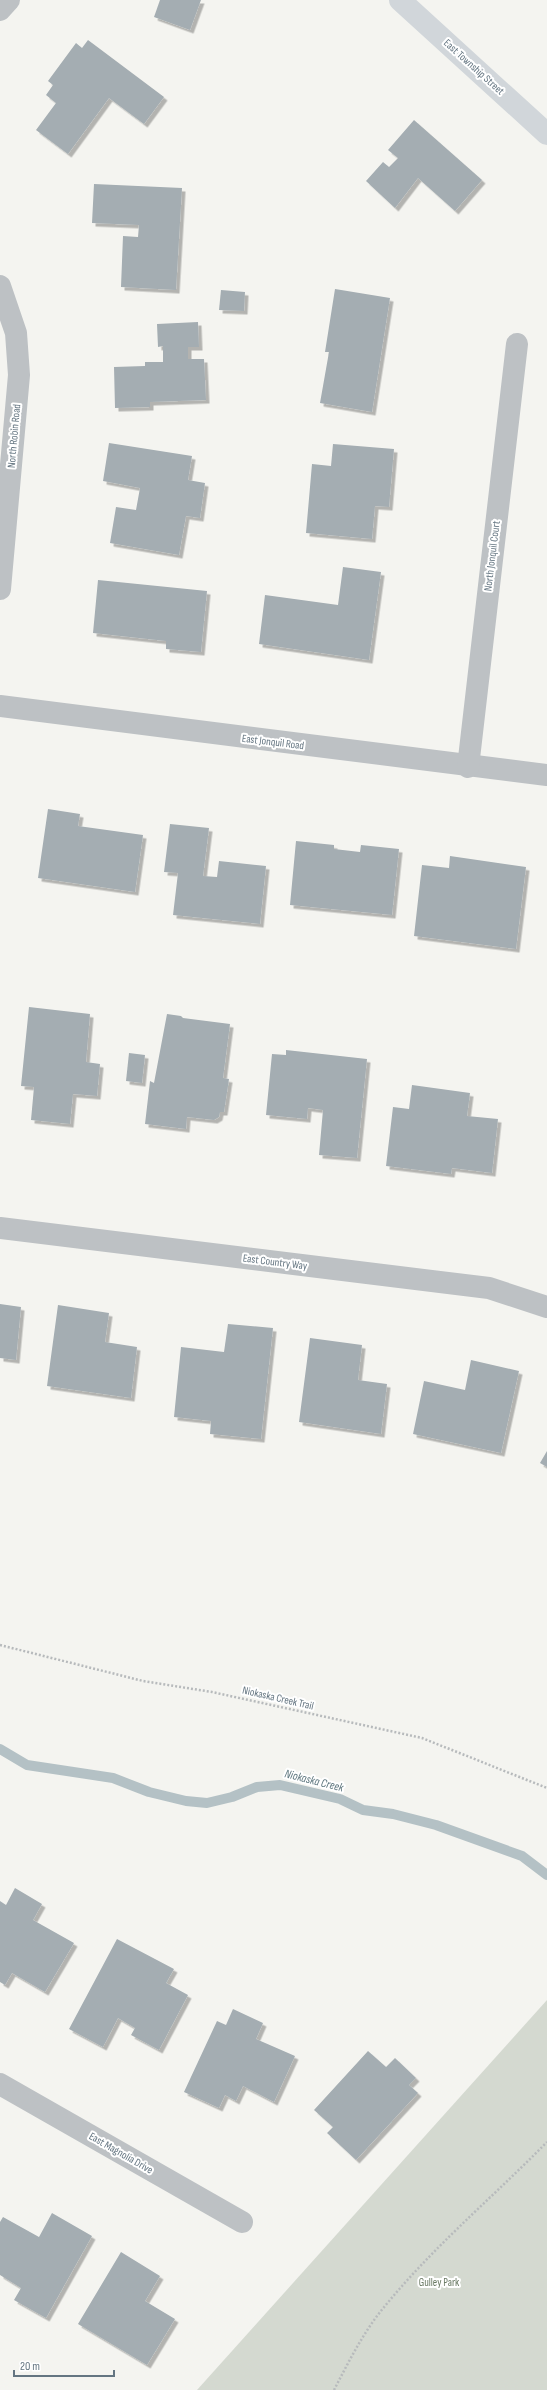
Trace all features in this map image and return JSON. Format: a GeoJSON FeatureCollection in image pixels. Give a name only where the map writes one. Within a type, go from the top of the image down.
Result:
{"type":"FeatureCollection","features":[{"type":"Feature","properties":{"kind":"street"},"geometry":{"type":"LineString","coordinates":[[0,10],[9,0]]}},
{"type":"Feature","properties":{"kind":"street","name":"East Township Street"},"geometry":{"type":"LineString","coordinates":[[400,0],[547,134]]}},
{"type":"Feature","properties":{"kind":"street","name":"North Robin Road"},"geometry":{"type":"LineString","coordinates":[[0,286],[16,333],[20,375],[0,589]]}},
{"type":"Feature","properties":{"kind":"street","name":"North Jonquil Court"},"geometry":{"type":"LineString","coordinates":[[468,767],[517,344]]}},
{"type":"Feature","properties":{"kind":"street","name":"East Jonquil Road"},"geometry":{"type":"LineString","coordinates":[[0,706],[468,767],[547,775]]}},
{"type":"Feature","properties":{"kind":"street","name":"East Country Way"},"geometry":{"type":"LineString","coordinates":[[0,1228],[488,1288],[547,1307]]}},
{"type":"Feature","properties":{"kind":"street","name":"East Magnolia Drive"},"geometry":{"type":"LineString","coordinates":[[0,2084],[242,2222]]}},
{"type":"Feature","properties":{"kind":"path","name":"Niokaska Creek Trail"},"geometry":{"type":"LineString","coordinates":[[0,1645],[143,1681],[212,1692],[422,1738],[547,1788]]}},
{"type":"Feature","properties":{"kind":"path"},"geometry":{"type":"LineString","coordinates":[[334,2390],[376,2318],[400,2288],[440,2246],[547,2142]]}},
{"type":"Feature","properties":{"kind":"green space","name":"Gulley Park"},"geometry":{"type":"Polygon","coordinates":[[[547,2000],[547,2390],[197,2390],[547,2000]]]}},
{"type":"Feature","properties":{"kind":"building"},"geometry":{"type":"Polygon","coordinates":[[[160,0],[201,0],[190,30],[154,17],[160,0]]]}},
{"type":"Feature","properties":{"kind":"building"},"geometry":{"type":"Polygon","coordinates":[[[88,40],[164,97],[144,124],[109,98],[68,154],[36,130],[56,103],[46,95],[53,85],[48,81],[76,43],[82,48],[88,40]]]}},
{"type":"Feature","properties":{"kind":"building"},"geometry":{"type":"Polygon","coordinates":[[[414,120],[482,180],[455,211],[418,178],[395,208],[366,181],[383,162],[389,167],[398,158],[388,150],[414,120]]]}},
{"type":"Feature","properties":{"kind":"building"},"geometry":{"type":"Polygon","coordinates":[[[94,184],[182,188],[176,290],[121,287],[123,236],[138,237],[139,225],[92,223],[94,184]]]}},
{"type":"Feature","properties":{"kind":"building"},"geometry":{"type":"Polygon","coordinates":[[[335,289],[390,298],[372,412],[320,403],[329,352],[325,352],[335,289]]]}},
{"type":"Feature","properties":{"kind":"building"},"geometry":{"type":"Polygon","coordinates":[[[221,290],[245,292],[244,311],[219,310],[221,290]]]}},
{"type":"Feature","properties":{"kind":"building"},"geometry":{"type":"Polygon","coordinates":[[[198,322],[199,347],[188,347],[188,359],[204,359],[206,400],[150,402],[150,407],[115,408],[114,367],[145,366],[145,362],[163,362],[163,346],[158,347],[157,324],[198,322]]]}},
{"type":"Feature","properties":{"kind":"building"},"geometry":{"type":"Polygon","coordinates":[[[109,443],[192,456],[188,480],[205,483],[200,518],[186,516],[179,555],[110,543],[116,507],[136,510],[140,488],[103,481],[109,443]]]}},
{"type":"Feature","properties":{"kind":"building"},"geometry":{"type":"Polygon","coordinates":[[[333,444],[394,449],[389,507],[375,506],[372,539],[306,533],[312,464],[331,466],[333,444]]]}},
{"type":"Feature","properties":{"kind":"building"},"geometry":{"type":"Polygon","coordinates":[[[343,567],[381,572],[369,660],[259,644],[265,595],[338,605],[343,567]]]}},
{"type":"Feature","properties":{"kind":"building"},"geometry":{"type":"Polygon","coordinates":[[[98,580],[207,591],[201,652],[166,649],[166,641],[93,633],[98,580]]]}},
{"type":"Feature","properties":{"kind":"building"},"geometry":{"type":"Polygon","coordinates":[[[48,809],[80,814],[78,826],[143,835],[135,892],[38,878],[48,809]]]}},
{"type":"Feature","properties":{"kind":"building"},"geometry":{"type":"Polygon","coordinates":[[[170,824],[209,828],[203,876],[217,877],[219,861],[266,866],[260,924],[173,915],[178,873],[164,872],[170,824]]]}},
{"type":"Feature","properties":{"kind":"building"},"geometry":{"type":"Polygon","coordinates":[[[296,841],[334,845],[334,849],[360,852],[361,845],[399,849],[392,915],[290,905],[296,841]]]}},
{"type":"Feature","properties":{"kind":"building"},"geometry":{"type":"Polygon","coordinates":[[[450,856],[526,867],[516,949],[414,936],[422,865],[449,868],[450,856]]]}},
{"type":"Feature","properties":{"kind":"building"},"geometry":{"type":"Polygon","coordinates":[[[29,1007],[90,1014],[86,1062],[100,1064],[97,1096],[73,1094],[70,1124],[31,1120],[34,1087],[21,1086],[29,1007]]]}},
{"type":"Feature","properties":{"kind":"building"},"geometry":{"type":"Polygon","coordinates":[[[167,1014],[181,1016],[183,1018],[230,1024],[223,1078],[229,1079],[224,1112],[220,1112],[219,1117],[214,1120],[187,1117],[186,1129],[145,1124],[150,1081],[154,1083],[167,1014]]]}},
{"type":"Feature","properties":{"kind":"building"},"geometry":{"type":"Polygon","coordinates":[[[286,1050],[367,1059],[357,1158],[319,1155],[323,1110],[308,1108],[307,1119],[266,1115],[272,1054],[286,1055],[286,1050]]]}},
{"type":"Feature","properties":{"kind":"building"},"geometry":{"type":"Polygon","coordinates":[[[129,1053],[145,1055],[142,1083],[126,1081],[129,1053]]]}},
{"type":"Feature","properties":{"kind":"building"},"geometry":{"type":"Polygon","coordinates":[[[412,1085],[470,1093],[467,1116],[498,1119],[492,1173],[452,1168],[451,1174],[386,1166],[393,1107],[409,1109],[412,1085]]]}},
{"type":"Feature","properties":{"kind":"building"},"geometry":{"type":"Polygon","coordinates":[[[0,1304],[21,1307],[16,1360],[0,1358],[0,1304]]]}},
{"type":"Feature","properties":{"kind":"building"},"geometry":{"type":"Polygon","coordinates":[[[58,1305],[109,1313],[105,1342],[137,1347],[131,1398],[47,1386],[58,1305]]]}},
{"type":"Feature","properties":{"kind":"building"},"geometry":{"type":"Polygon","coordinates":[[[228,1324],[273,1328],[261,1439],[210,1434],[211,1421],[174,1417],[181,1347],[224,1352],[228,1324]]]}},
{"type":"Feature","properties":{"kind":"building"},"geometry":{"type":"Polygon","coordinates":[[[310,1338],[362,1345],[358,1380],[387,1384],[381,1434],[299,1422],[310,1338]]]}},
{"type":"Feature","properties":{"kind":"building"},"geometry":{"type":"Polygon","coordinates":[[[471,1360],[519,1371],[501,1453],[413,1434],[424,1381],[465,1390],[471,1360]]]}},
{"type":"Feature","properties":{"kind":"building"},"geometry":{"type":"Polygon","coordinates":[[[547,1451],[547,1467],[540,1463],[547,1451]]]}},
{"type":"Feature","properties":{"kind":"building"},"geometry":{"type":"Polygon","coordinates":[[[15,1888],[42,1904],[33,1920],[74,1943],[45,1992],[12,1973],[5,1985],[0,1982],[0,1901],[6,1905],[15,1888]]]}},
{"type":"Feature","properties":{"kind":"building"},"geometry":{"type":"Polygon","coordinates":[[[117,1939],[174,1969],[166,1983],[188,1995],[159,2050],[131,2035],[135,2028],[118,2018],[103,2047],[69,2029],[117,1939]]]}},
{"type":"Feature","properties":{"kind":"building"},"geometry":{"type":"Polygon","coordinates":[[[233,2009],[263,2023],[256,2039],[295,2056],[274,2102],[243,2086],[236,2101],[225,2095],[219,2108],[184,2092],[217,2021],[226,2025],[233,2009]]]}},
{"type":"Feature","properties":{"kind":"building"},"geometry":{"type":"Polygon","coordinates":[[[368,2051],[386,2067],[395,2058],[416,2078],[409,2085],[418,2093],[356,2160],[327,2133],[333,2127],[314,2110],[368,2051]]]}},
{"type":"Feature","properties":{"kind":"building"},"geometry":{"type":"Polygon","coordinates":[[[52,2213],[92,2236],[46,2318],[14,2300],[21,2288],[0,2275],[0,2222],[3,2217],[39,2237],[52,2213]]]}},
{"type":"Feature","properties":{"kind":"building"},"geometry":{"type":"Polygon","coordinates":[[[121,2252],[160,2276],[145,2301],[175,2319],[147,2365],[78,2324],[121,2252]]]}},
{"type":"Feature","properties":{"kind":"waterway","name":"Niokaska Creek"},"geometry":{"type":"LineString","coordinates":[[0,1749],[27,1765],[113,1778],[149,1792],[186,1801],[207,1803],[232,1797],[257,1787],[280,1785],[340,1799],[363,1810],[393,1814],[436,1825],[522,1856],[547,1875]]}}]}
